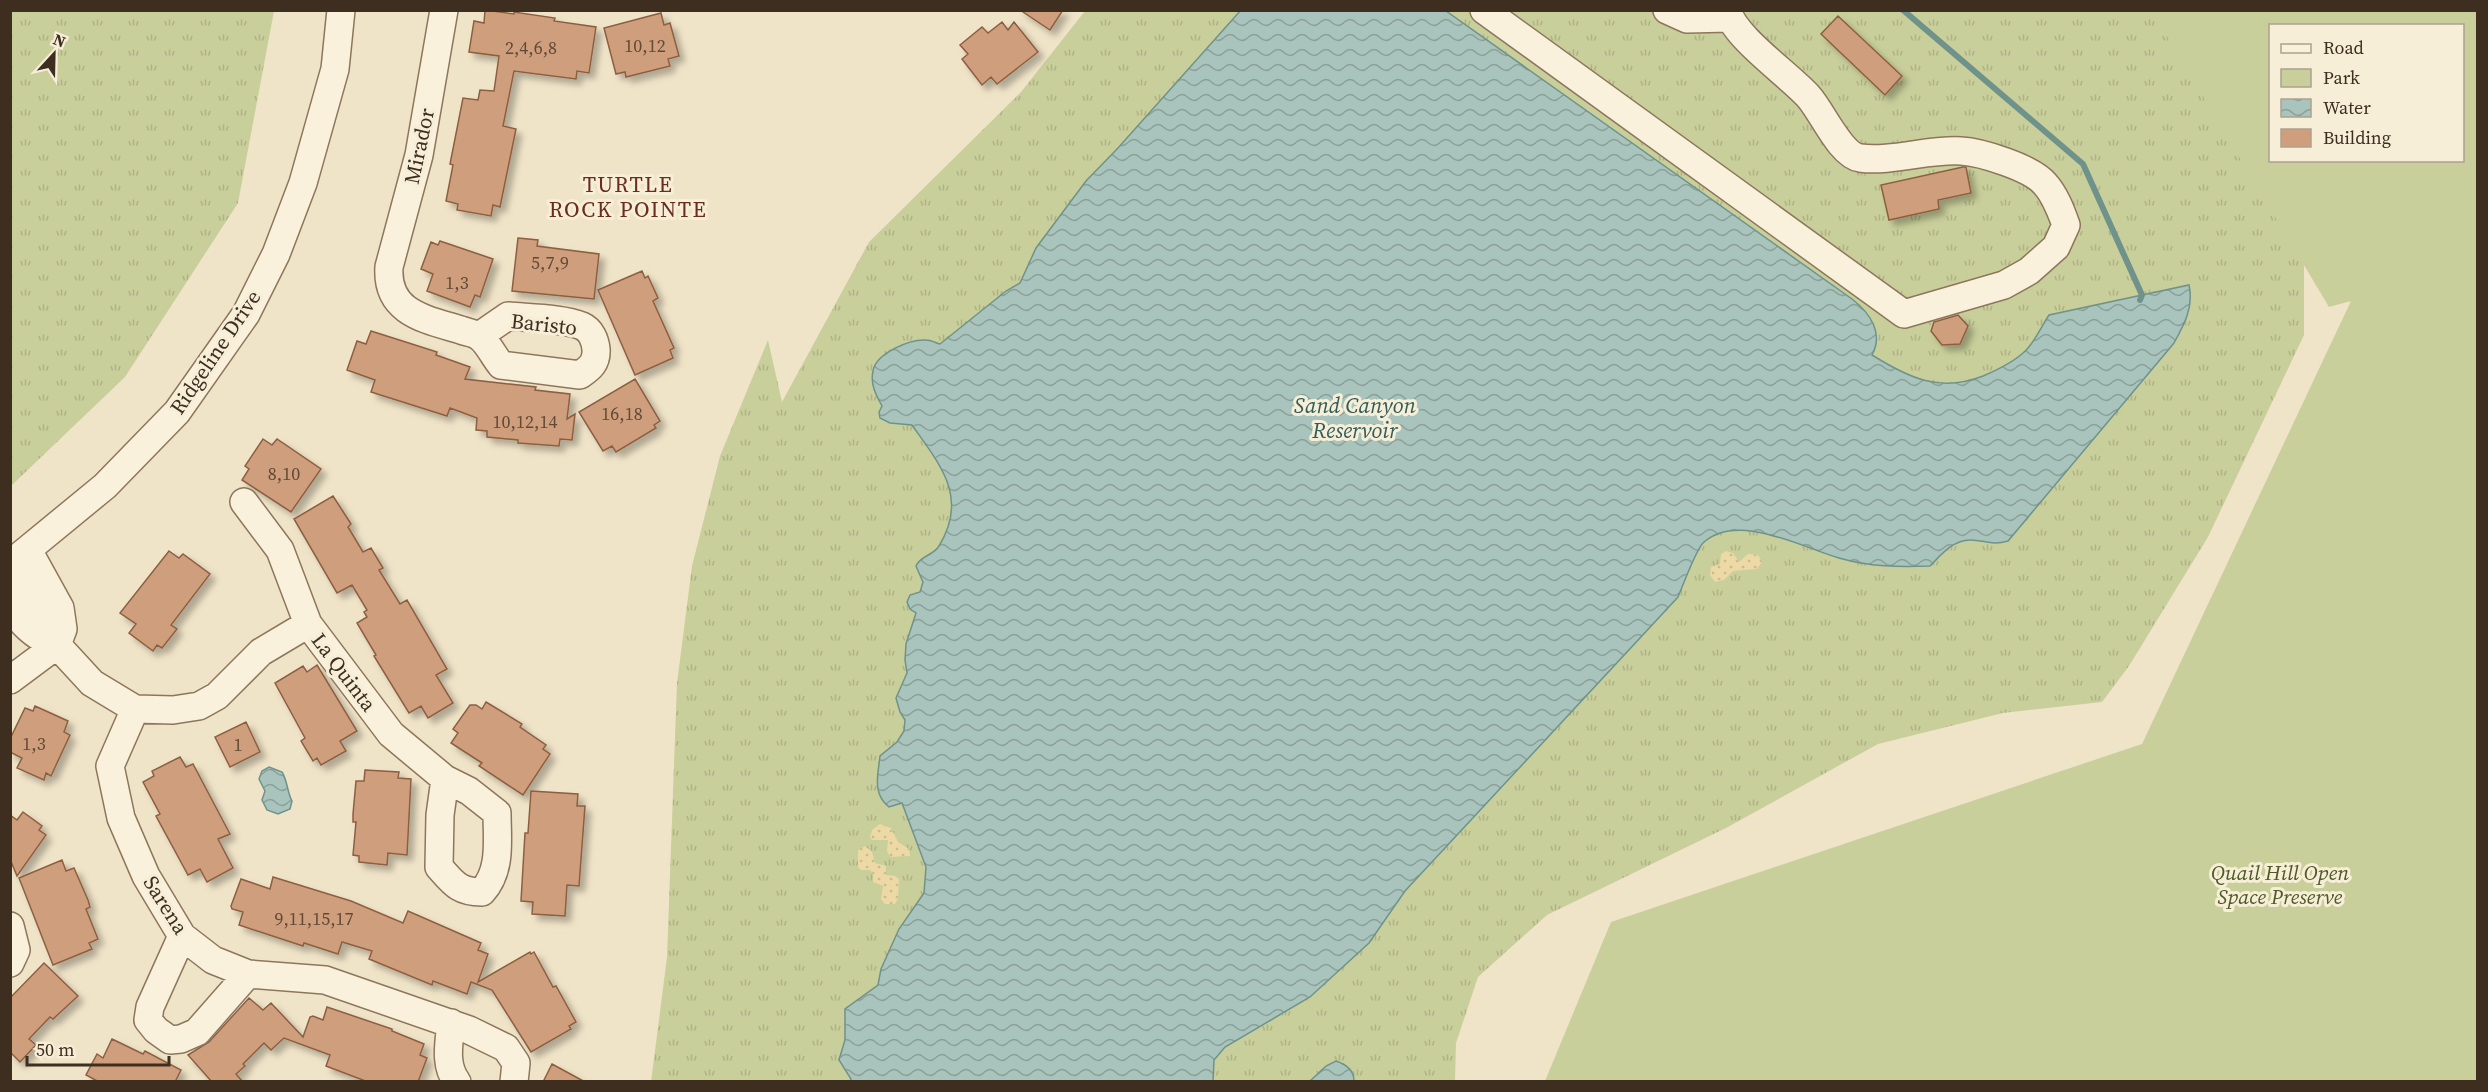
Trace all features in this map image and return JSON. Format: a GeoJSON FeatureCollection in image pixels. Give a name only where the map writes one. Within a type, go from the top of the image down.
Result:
{"type":"FeatureCollection","features":[{"type":"Feature","properties":{"kind":"street","name":"Ridgeline Drive"},"geometry":{"type":"LineString","coordinates":[[16,559],[105,486],[177,412],[246,314],[276,254],[303,183],[335,69],[341,10]]}},
{"type":"Feature","properties":{"kind":"street","name":"Mirador"},"geometry":{"type":"LineString","coordinates":[[388,280],[389,267],[419,155],[444,10]]}},
{"type":"Feature","properties":{"kind":"street"},"geometry":{"type":"LineString","coordinates":[[1484,10],[1904,314],[2004,285],[2029,272],[2056,247],[2066,225],[2060,209],[2044,182],[2007,161],[1961,151],[1858,158],[1842,147],[1810,97],[1746,38],[1728,14],[1688,19],[1667,10]]}},
{"type":"Feature","properties":{"kind":"street","name":"Baristo"},"geometry":{"type":"LineString","coordinates":[[388,280],[397,302],[409,312],[479,336]]}},
{"type":"Feature","properties":{"kind":"street"},"geometry":{"type":"LineString","coordinates":[[244,502],[280,550],[308,624]]}},
{"type":"Feature","properties":{"kind":"street"},"geometry":{"type":"LineString","coordinates":[[10,680],[57,645],[63,629],[60,608],[16,559]]}},
{"type":"Feature","properties":{"kind":"street","name":"La Quinta"},"geometry":{"type":"LineString","coordinates":[[10,606],[21,623],[37,637],[57,645],[92,683],[135,709],[173,710],[198,706],[217,696],[261,652],[308,624],[391,734],[446,779]]}},
{"type":"Feature","properties":{"kind":"street","name":"Sarena"},"geometry":{"type":"LineString","coordinates":[[135,709],[110,766],[121,818],[146,876],[182,936],[213,960],[248,974],[325,980],[451,1023],[506,1048],[516,1063],[514,1082]]}},
{"type":"Feature","properties":{"kind":"street"},"geometry":{"type":"LineString","coordinates":[[10,926],[16,950],[10,963]]}},
{"type":"Feature","properties":{"kind":"street"},"geometry":{"type":"LineString","coordinates":[[182,936],[150,1007],[148,1020],[156,1030],[170,1040],[181,1039],[198,1032],[248,974]]}},
{"type":"Feature","properties":{"kind":"street"},"geometry":{"type":"LineString","coordinates":[[451,1023],[448,1053],[453,1077],[457,1082]]}},
{"type":"Feature","properties":{"kind":"green space"},"geometry":{"type":"Polygon","coordinates":[[[11,10],[274,11],[238,203],[125,377],[11,486],[11,10]]]}},
{"type":"Feature","properties":{"kind":"green space"},"geometry":{"type":"Polygon","coordinates":[[[1085,11],[2179,11],[2304,251],[2304,335],[2208,537],[2129,666],[2102,702],[2003,713],[1878,744],[1726,828],[1547,915],[1478,977],[1456,1043],[1455,1081],[651,1082],[667,957],[677,683],[692,566],[720,456],[768,340],[782,402],[869,242],[1021,92],[1085,11]]]}},
{"type":"Feature","properties":{"kind":"green space","name":"Quail Hill Open Space Preserve"},"geometry":{"type":"Polygon","coordinates":[[[2152,11],[2477,11],[2477,1081],[1545,1081],[1611,922],[2142,744],[2351,301],[2329,307],[2152,11]]]}},
{"type":"Feature","properties":{"kind":"sand"},"geometry":{"type":"Polygon","coordinates":[[[1726,551],[1733,553],[1739,562],[1748,554],[1758,555],[1762,562],[1757,569],[1733,571],[1724,580],[1715,582],[1710,575],[1711,567],[1720,564],[1721,554],[1726,551]]]}},
{"type":"Feature","properties":{"kind":"sand"},"geometry":{"type":"Polygon","coordinates":[[[880,824],[891,828],[898,842],[909,849],[910,856],[890,857],[887,851],[888,840],[872,840],[870,837],[872,830],[880,824]]]}},
{"type":"Feature","properties":{"kind":"sand"},"geometry":{"type":"Polygon","coordinates":[[[865,846],[872,852],[875,863],[886,866],[886,875],[899,879],[898,898],[895,904],[885,904],[881,899],[883,886],[873,882],[873,873],[870,870],[861,870],[858,867],[858,850],[865,846]]]}},
{"type":"Feature","properties":{"kind":"water","name":"Sand Canyon Reservoir"},"geometry":{"type":"Polygon","coordinates":[[[1241,10],[1446,11],[1852,299],[1869,317],[1876,331],[1872,355],[1912,376],[1939,383],[1953,383],[1983,376],[2019,357],[2034,340],[2049,315],[2189,285],[2190,301],[2187,316],[2174,343],[2008,541],[1997,543],[1964,541],[1948,549],[1930,566],[1873,565],[1851,561],[1789,540],[1751,531],[1734,530],[1717,534],[1703,543],[1693,560],[1678,597],[1405,891],[1369,943],[1310,997],[1225,1047],[1214,1060],[1213,1081],[850,1081],[851,1079],[839,1060],[845,1040],[845,1009],[878,985],[881,969],[899,929],[924,893],[926,867],[902,803],[889,807],[884,802],[878,790],[877,777],[880,756],[897,742],[904,731],[905,720],[896,698],[907,673],[906,644],[916,613],[910,609],[907,602],[910,595],[920,592],[923,582],[916,566],[939,546],[948,528],[951,512],[951,497],[941,468],[912,425],[890,423],[880,418],[879,412],[882,406],[873,385],[872,376],[875,364],[895,348],[911,342],[926,340],[940,344],[1006,291],[1020,283],[1036,248],[1086,181],[1241,10]]]}},
{"type":"Feature","properties":{"kind":"water"},"geometry":{"type":"Polygon","coordinates":[[[269,767],[282,772],[292,801],[290,809],[278,814],[267,810],[262,800],[265,791],[259,779],[262,771],[269,767]]]}},
{"type":"Feature","properties":{"kind":"water"},"geometry":{"type":"Polygon","coordinates":[[[1336,1061],[1348,1068],[1354,1081],[1310,1081],[1326,1066],[1336,1061]]]}},
{"type":"Feature","properties":{"kind":"building"},"geometry":{"type":"Polygon","coordinates":[[[485,10],[555,18],[554,21],[596,27],[589,73],[577,71],[576,79],[514,71],[503,126],[516,129],[500,207],[493,205],[491,216],[457,210],[458,204],[446,201],[453,165],[450,164],[463,98],[478,100],[480,90],[494,91],[499,56],[469,52],[474,21],[484,23],[485,10]]]}},
{"type":"Feature","properties":{"kind":"building"},"geometry":{"type":"Polygon","coordinates":[[[1020,10],[1063,10],[1050,30],[1020,10]]]}},
{"type":"Feature","properties":{"kind":"building"},"geometry":{"type":"Polygon","coordinates":[[[661,13],[664,25],[670,23],[679,56],[668,59],[670,66],[626,77],[625,72],[616,74],[604,28],[661,13]]]}},
{"type":"Feature","properties":{"kind":"building"},"geometry":{"type":"Polygon","coordinates":[[[1838,16],[1902,76],[1885,95],[1821,34],[1838,16]]]}},
{"type":"Feature","properties":{"kind":"building"},"geometry":{"type":"Polygon","coordinates":[[[1002,22],[1008,30],[1014,22],[1038,52],[997,84],[991,77],[982,85],[962,59],[968,54],[960,45],[982,27],[988,33],[1002,22]]]}},
{"type":"Feature","properties":{"kind":"building"},"geometry":{"type":"Polygon","coordinates":[[[1966,167],[1971,193],[1938,200],[1939,209],[1889,220],[1881,185],[1966,167]]]}},
{"type":"Feature","properties":{"kind":"building"},"geometry":{"type":"Polygon","coordinates":[[[518,238],[538,240],[537,246],[599,254],[594,299],[512,291],[518,238]]]}},
{"type":"Feature","properties":{"kind":"building"},"geometry":{"type":"Polygon","coordinates":[[[440,241],[493,259],[480,297],[475,295],[470,307],[427,291],[433,274],[421,269],[431,242],[438,245],[440,241]]]}},
{"type":"Feature","properties":{"kind":"building"},"geometry":{"type":"Polygon","coordinates":[[[642,271],[645,278],[648,276],[658,298],[653,301],[674,348],[670,350],[673,358],[635,375],[598,290],[642,271]]]}},
{"type":"Feature","properties":{"kind":"building"},"geometry":{"type":"Polygon","coordinates":[[[1958,315],[1968,326],[1960,344],[1942,345],[1931,331],[1934,322],[1958,315]]]}},
{"type":"Feature","properties":{"kind":"building"},"geometry":{"type":"Polygon","coordinates":[[[371,331],[437,352],[436,355],[470,367],[465,379],[536,387],[535,390],[570,394],[567,419],[575,414],[572,440],[560,439],[559,446],[518,443],[518,440],[487,437],[487,431],[476,430],[477,418],[450,408],[447,416],[371,392],[375,380],[347,370],[357,341],[366,344],[371,331]]]}},
{"type":"Feature","properties":{"kind":"building"},"geometry":{"type":"Polygon","coordinates":[[[635,379],[660,421],[654,425],[656,428],[616,452],[612,446],[603,451],[579,412],[635,379]]]}},
{"type":"Feature","properties":{"kind":"building"},"geometry":{"type":"Polygon","coordinates":[[[263,439],[272,445],[277,439],[321,469],[291,512],[242,480],[249,469],[245,466],[263,439]]]}},
{"type":"Feature","properties":{"kind":"building"},"geometry":{"type":"Polygon","coordinates":[[[333,496],[351,524],[348,527],[363,552],[371,548],[383,568],[379,570],[400,604],[407,600],[447,669],[436,675],[453,703],[428,718],[421,706],[409,713],[357,623],[367,617],[364,612],[367,610],[352,585],[337,593],[294,519],[333,496]]]}},
{"type":"Feature","properties":{"kind":"building"},"geometry":{"type":"Polygon","coordinates":[[[169,551],[179,558],[183,554],[210,574],[171,625],[177,629],[162,648],[157,645],[153,651],[129,633],[136,624],[120,613],[169,551]]]}},
{"type":"Feature","properties":{"kind":"building"},"geometry":{"type":"Polygon","coordinates":[[[317,665],[357,731],[340,741],[346,751],[321,765],[317,758],[313,761],[301,741],[305,738],[275,683],[303,666],[307,672],[317,665]]]}},
{"type":"Feature","properties":{"kind":"building"},"geometry":{"type":"Polygon","coordinates":[[[486,702],[522,724],[520,727],[546,745],[543,749],[550,754],[523,795],[479,766],[482,763],[451,743],[458,733],[453,729],[470,705],[476,705],[482,709],[486,702]]]}},
{"type":"Feature","properties":{"kind":"building"},"geometry":{"type":"Polygon","coordinates":[[[35,706],[68,721],[64,732],[70,735],[51,776],[46,773],[44,780],[17,768],[22,758],[10,752],[10,739],[25,708],[33,711],[35,706]]]}},
{"type":"Feature","properties":{"kind":"building"},"geometry":{"type":"Polygon","coordinates":[[[246,722],[260,752],[230,767],[215,737],[246,722]]]}},
{"type":"Feature","properties":{"kind":"building"},"geometry":{"type":"Polygon","coordinates":[[[180,757],[186,767],[193,764],[230,834],[218,839],[233,868],[207,882],[200,869],[188,875],[156,816],[160,814],[143,782],[154,776],[152,771],[180,757]]]}},
{"type":"Feature","properties":{"kind":"building"},"geometry":{"type":"Polygon","coordinates":[[[365,770],[399,772],[398,778],[411,779],[407,855],[388,853],[387,865],[359,862],[359,856],[353,855],[356,781],[364,781],[365,770]]]}},
{"type":"Feature","properties":{"kind":"building"},"geometry":{"type":"Polygon","coordinates":[[[531,791],[578,794],[577,806],[585,806],[579,886],[567,885],[565,916],[532,914],[533,902],[521,901],[525,833],[528,833],[531,791]]]}},
{"type":"Feature","properties":{"kind":"building"},"geometry":{"type":"Polygon","coordinates":[[[23,812],[42,826],[39,830],[46,835],[17,876],[10,859],[10,815],[17,820],[23,812]]]}},
{"type":"Feature","properties":{"kind":"building"},"geometry":{"type":"Polygon","coordinates":[[[62,860],[66,871],[74,868],[88,900],[90,907],[86,909],[98,939],[89,943],[92,949],[53,965],[19,878],[62,860]]]}},
{"type":"Feature","properties":{"kind":"building"},"geometry":{"type":"Polygon","coordinates":[[[273,877],[351,901],[403,923],[408,911],[481,943],[478,950],[488,954],[478,982],[530,952],[531,954],[534,952],[576,1022],[569,1026],[571,1029],[531,1052],[492,990],[471,982],[467,994],[433,981],[432,985],[369,959],[372,951],[342,942],[338,954],[304,943],[303,946],[239,925],[243,912],[232,909],[231,906],[241,879],[270,889],[273,877]]]}},
{"type":"Feature","properties":{"kind":"building"},"geometry":{"type":"Polygon","coordinates":[[[44,963],[78,996],[53,1019],[50,1017],[29,1039],[36,1045],[20,1062],[10,1052],[10,998],[44,963]]]}},
{"type":"Feature","properties":{"kind":"building"},"geometry":{"type":"Polygon","coordinates":[[[249,998],[263,1010],[271,1003],[303,1037],[310,1017],[323,1020],[327,1007],[392,1029],[392,1031],[424,1044],[420,1055],[427,1058],[418,1082],[368,1082],[326,1066],[330,1055],[284,1038],[271,1050],[264,1043],[243,1064],[245,1066],[236,1074],[243,1082],[212,1082],[188,1055],[209,1042],[249,998]]]}},
{"type":"Feature","properties":{"kind":"building"},"geometry":{"type":"Polygon","coordinates":[[[112,1039],[143,1054],[145,1051],[181,1070],[175,1082],[99,1082],[86,1075],[97,1054],[103,1058],[112,1039]]]}},
{"type":"Feature","properties":{"kind":"building"},"geometry":{"type":"Polygon","coordinates":[[[552,1064],[585,1082],[543,1082],[552,1064]]]}},
{"type":"Feature","properties":{"kind":"waterway"},"geometry":{"type":"LineString","coordinates":[[1903,10],[2083,164],[2142,295],[2140,300]]}},
{"type":"Feature","properties":{"kind":"district","name":"TURTLE ROCK POINTE"},"geometry":{"type":"Point","coordinates":[628,196]}}]}
